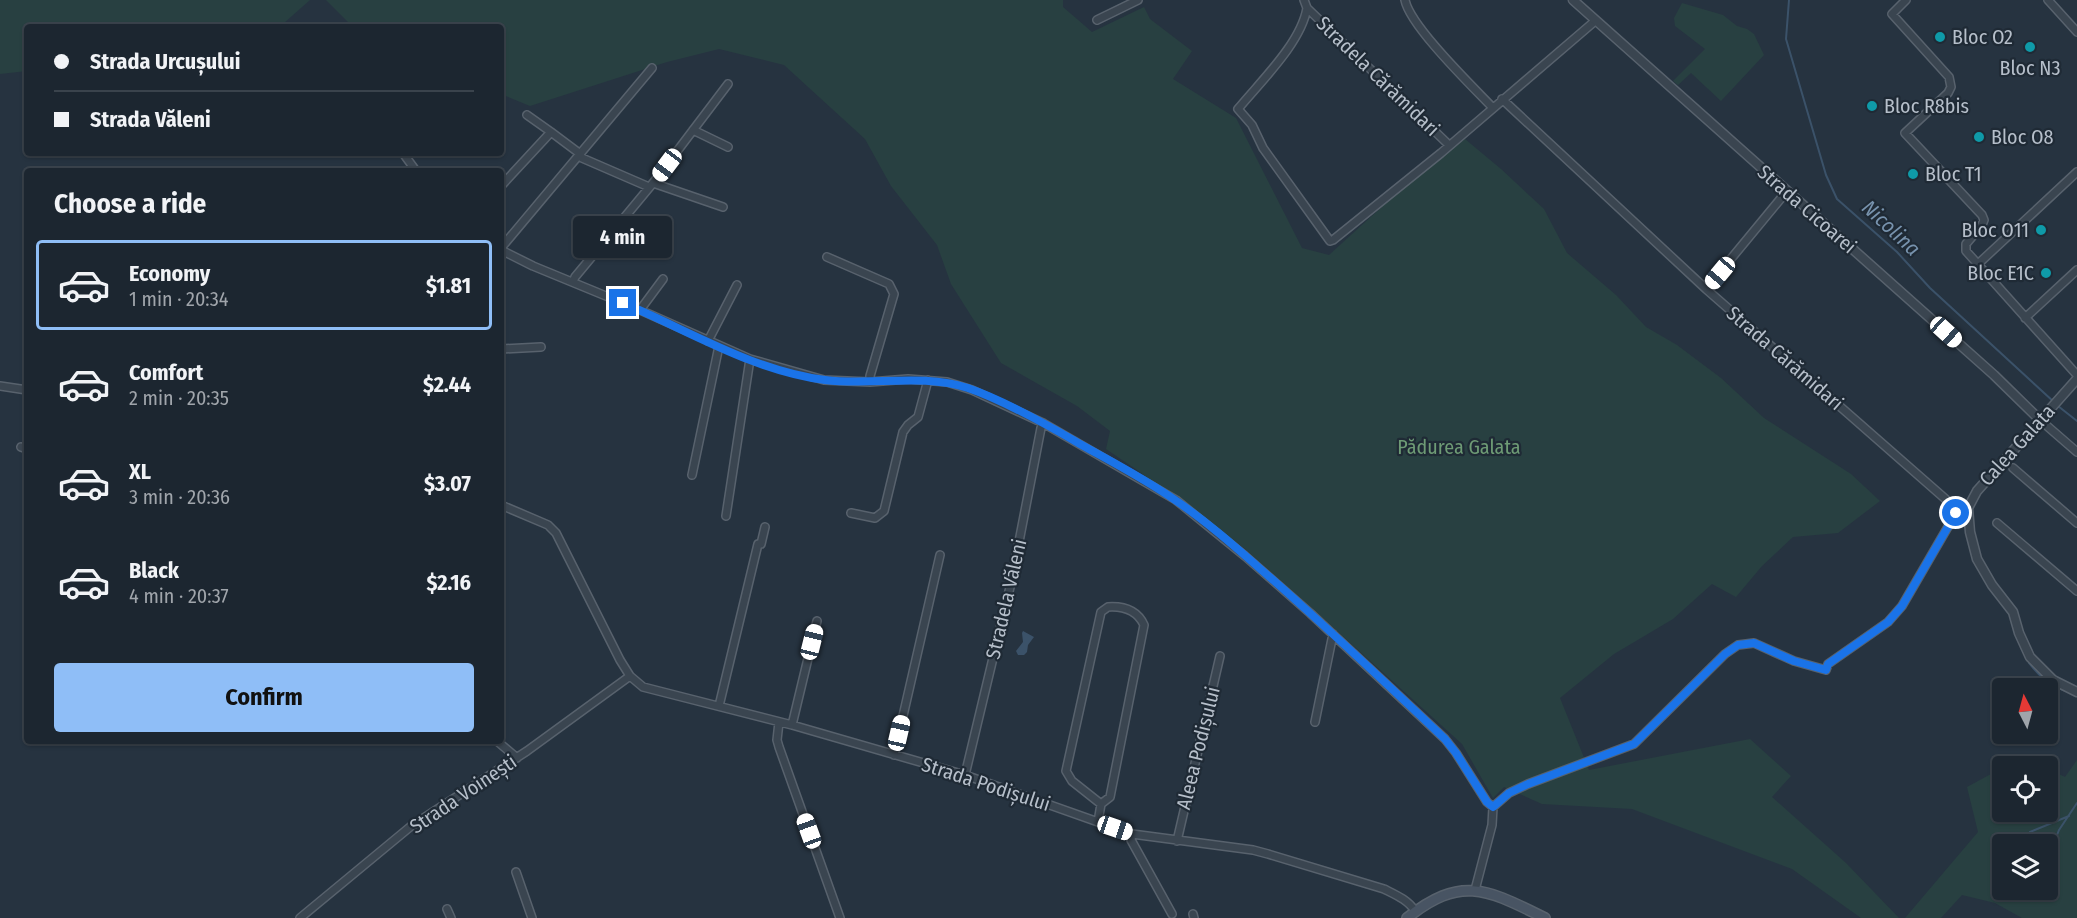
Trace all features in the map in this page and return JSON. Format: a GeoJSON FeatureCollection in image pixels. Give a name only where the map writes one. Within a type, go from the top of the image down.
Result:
{"type":"FeatureCollection","features":[{"type":"Feature","properties":{"kind":"main road"},"geometry":{"type":"LineString","coordinates":[[1407,918],[1446,894],[1475,890],[1489,893],[1539,916]]}},
{"type":"Feature","properties":{"kind":"street"},"geometry":{"type":"LineString","coordinates":[[1097,20],[1138,0]]}},
{"type":"Feature","properties":{"kind":"street","name":"Stradela Cărămidari"},"geometry":{"type":"LineString","coordinates":[[1304,0],[1307,8],[1449,145]]}},
{"type":"Feature","properties":{"kind":"street"},"geometry":{"type":"LineString","coordinates":[[1405,0],[1406,6],[1422,30],[1492,107]]}},
{"type":"Feature","properties":{"kind":"street","name":"Strada Cicoarei"},"geometry":{"type":"LineString","coordinates":[[1573,0],[1994,375],[2039,419]]}},
{"type":"Feature","properties":{"kind":"street"},"geometry":{"type":"LineString","coordinates":[[1906,0],[1892,14],[1949,77],[1951,87],[1948,93],[1905,133],[1982,215],[1984,220],[1982,225],[1966,243],[1966,251],[2076,379]]}},
{"type":"Feature","properties":{"kind":"street"},"geometry":{"type":"LineString","coordinates":[[2048,0],[2077,32]]}},
{"type":"Feature","properties":{"kind":"street","name":"Stradela Cărămidari"},"geometry":{"type":"LineString","coordinates":[[1307,8],[1305,20],[1296,39],[1238,109],[1252,125],[1263,148],[1328,239],[1333,240],[1595,21]]}},
{"type":"Feature","properties":{"kind":"street"},"geometry":{"type":"LineString","coordinates":[[504,245],[652,68]]}},
{"type":"Feature","properties":{"kind":"street"},"geometry":{"type":"LineString","coordinates":[[573,282],[728,84]]}},
{"type":"Feature","properties":{"kind":"street","name":"Strada Cărămidari"},"geometry":{"type":"LineString","coordinates":[[1502,99],[1706,289],[1950,503],[1968,508]]}},
{"type":"Feature","properties":{"kind":"street"},"geometry":{"type":"LineString","coordinates":[[527,115],[582,158],[651,185],[723,207]]}},
{"type":"Feature","properties":{"kind":"street"},"geometry":{"type":"LineString","coordinates":[[693,130],[728,147]]}},
{"type":"Feature","properties":{"kind":"street"},"geometry":{"type":"LineString","coordinates":[[504,183],[551,132]]}},
{"type":"Feature","properties":{"kind":"street"},"geometry":{"type":"LineString","coordinates":[[1978,264],[2077,172]]}},
{"type":"Feature","properties":{"kind":"street"},"geometry":{"type":"LineString","coordinates":[[1706,289],[1787,191]]}},
{"type":"Feature","properties":{"kind":"street"},"geometry":{"type":"LineString","coordinates":[[504,251],[533,266],[750,359],[824,380],[947,381],[1043,423],[1176,500],[1245,556],[1333,634],[1445,739],[1487,802],[1493,807]]}},
{"type":"Feature","properties":{"kind":"street"},"geometry":{"type":"LineString","coordinates":[[827,257],[889,284],[894,294],[870,382]]}},
{"type":"Feature","properties":{"kind":"street"},"geometry":{"type":"LineString","coordinates":[[2025,318],[2077,270]]}},
{"type":"Feature","properties":{"kind":"street"},"geometry":{"type":"LineString","coordinates":[[640,310],[663,279]]}},
{"type":"Feature","properties":{"kind":"street"},"geometry":{"type":"LineString","coordinates":[[708,341],[737,285]]}},
{"type":"Feature","properties":{"kind":"street"},"geometry":{"type":"LineString","coordinates":[[692,475],[719,346]]}},
{"type":"Feature","properties":{"kind":"street"},"geometry":{"type":"LineString","coordinates":[[504,349],[542,347]]}},
{"type":"Feature","properties":{"kind":"street"},"geometry":{"type":"LineString","coordinates":[[726,516],[750,359]]}},
{"type":"Feature","properties":{"kind":"street","name":"Calea Galata"},"geometry":{"type":"LineString","coordinates":[[1968,508],[1977,491],[2076,379]]}},
{"type":"Feature","properties":{"kind":"street"},"geometry":{"type":"LineString","coordinates":[[851,513],[875,518],[884,512],[903,432],[918,417],[928,380]]}},
{"type":"Feature","properties":{"kind":"street"},"geometry":{"type":"LineString","coordinates":[[0,386],[24,390]]}},
{"type":"Feature","properties":{"kind":"street"},"geometry":{"type":"LineString","coordinates":[[2039,419],[2077,452]]}},
{"type":"Feature","properties":{"kind":"street","name":"Stradela Văleni"},"geometry":{"type":"LineString","coordinates":[[965,775],[1011,583],[1043,423]]}},
{"type":"Feature","properties":{"kind":"street"},"geometry":{"type":"LineString","coordinates":[[1109,471],[1114,463]]}},
{"type":"Feature","properties":{"kind":"street"},"geometry":{"type":"LineString","coordinates":[[2013,468],[2077,523]]}},
{"type":"Feature","properties":{"kind":"street"},"geometry":{"type":"LineString","coordinates":[[504,507],[548,525],[556,533],[630,676]]}},
{"type":"Feature","properties":{"kind":"street"},"geometry":{"type":"LineString","coordinates":[[1475,890],[1492,825],[1493,807],[1509,793],[1634,744],[1725,654],[1738,645],[1754,643],[1794,661],[1826,670],[1828,664],[1888,622],[1902,606],[1956,513],[1968,508],[1970,532],[1977,559],[1992,585],[2013,612],[2019,633],[2030,657],[2053,680],[2077,692]]}},
{"type":"Feature","properties":{"kind":"street"},"geometry":{"type":"LineString","coordinates":[[1997,523],[2077,591]]}},
{"type":"Feature","properties":{"kind":"street"},"geometry":{"type":"LineString","coordinates":[[719,706],[758,544],[761,544],[765,527]]}},
{"type":"Feature","properties":{"kind":"street"},"geometry":{"type":"LineString","coordinates":[[894,755],[940,555]]}},
{"type":"Feature","properties":{"kind":"street"},"geometry":{"type":"LineString","coordinates":[[1098,822],[1101,804],[1110,797],[1144,625],[1133,611],[1114,607],[1107,607],[1101,612],[1066,771],[1072,781],[1101,804]]}},
{"type":"Feature","properties":{"kind":"street"},"geometry":{"type":"LineString","coordinates":[[792,725],[817,621]]}},
{"type":"Feature","properties":{"kind":"street"},"geometry":{"type":"LineString","coordinates":[[1315,722],[1333,634]]}},
{"type":"Feature","properties":{"kind":"street","name":"Aleea Podișului"},"geometry":{"type":"LineString","coordinates":[[1177,841],[1220,656]]}},
{"type":"Feature","properties":{"kind":"street","name":"Strada Podișului"},"geometry":{"type":"LineString","coordinates":[[630,676],[643,687],[792,725],[965,775],[1132,834],[1268,854],[1384,889],[1412,905],[1415,911]]}},
{"type":"Feature","properties":{"kind":"street","name":"Strada Voinești"},"geometry":{"type":"LineString","coordinates":[[300,918],[410,827],[517,758],[630,676]]}},
{"type":"Feature","properties":{"kind":"street"},"geometry":{"type":"LineString","coordinates":[[779,722],[778,747],[840,918]]}},
{"type":"Feature","properties":{"kind":"street"},"geometry":{"type":"LineString","coordinates":[[501,744],[517,758]]}},
{"type":"Feature","properties":{"kind":"street"},"geometry":{"type":"LineString","coordinates":[[1132,834],[1131,840],[1172,914]]}},
{"type":"Feature","properties":{"kind":"street"},"geometry":{"type":"LineString","coordinates":[[516,873],[532,918]]}},
{"type":"Feature","properties":{"kind":"street"},"geometry":{"type":"LineString","coordinates":[[447,909],[451,918]]}},
{"type":"Feature","properties":{"kind":"green space"},"geometry":{"type":"Polygon","coordinates":[[[0,0],[310,0],[281,24],[24,24],[24,71],[0,74],[0,0]]]}},
{"type":"Feature","properties":{"kind":"green space","name":"Pădurea Galata"},"geometry":{"type":"Polygon","coordinates":[[[326,0],[1063,0],[1063,7],[1092,32],[1144,7],[1150,19],[1192,51],[1173,79],[1236,118],[1302,248],[1329,255],[1441,153],[1465,139],[1544,209],[1567,253],[1616,295],[1646,327],[1677,345],[1721,378],[1764,418],[1851,474],[1880,501],[1838,533],[1793,537],[1762,566],[1736,597],[1712,584],[1673,619],[1614,654],[1560,698],[1589,770],[1750,739],[1791,776],[1772,797],[1846,863],[1899,918],[1861,918],[1792,869],[1632,809],[1542,804],[1504,787],[1493,798],[1462,744],[1244,548],[1106,449],[1110,431],[1077,406],[1001,363],[951,284],[937,245],[891,186],[865,139],[784,65],[719,49],[667,62],[530,106],[504,95],[504,24],[350,24],[326,0]]]}},
{"type":"Feature","properties":{"kind":"green space"},"geometry":{"type":"Polygon","coordinates":[[[1682,3],[1723,15],[1737,26],[1747,29],[1754,34],[1764,55],[1721,101],[1691,73],[1678,85],[1673,81],[1705,49],[1675,26],[1674,18],[1682,3]]]}},
{"type":"Feature","properties":{"kind":"green space"},"geometry":{"type":"Polygon","coordinates":[[[2077,760],[2077,918],[2022,918],[1995,903],[1962,895],[1941,918],[1905,918],[1978,832],[1967,787],[1992,773],[1992,822],[2058,822],[2058,774],[2065,777],[2077,760]]]}},
{"type":"Feature","properties":{"kind":"water"},"geometry":{"type":"Polygon","coordinates":[[[1023,631],[1034,637],[1028,645],[1027,652],[1024,655],[1018,655],[1016,651],[1023,642],[1023,631]]]}},
{"type":"Feature","properties":{"kind":"waterway","name":"Nicolina"},"geometry":{"type":"LineString","coordinates":[[1789,0],[1786,39],[1826,175],[1837,199],[1897,252],[1930,288],[2054,402]]}},
{"type":"Feature","properties":{"kind":"waterway","name":"Nicolina"},"geometry":{"type":"LineString","coordinates":[[2058,406],[2077,421]]}},
{"type":"Feature","properties":{"kind":"waterway"},"geometry":{"type":"LineString","coordinates":[[2029,663],[2045,680],[2066,691]]}},
{"type":"Feature","properties":{"kind":"waterway"},"geometry":{"type":"LineString","coordinates":[[2057,834],[2077,803]]}},
{"type":"Feature","properties":{"kind":"waterway"},"geometry":{"type":"LineString","coordinates":[[2030,832],[2069,816]]}},
{"type":"Feature","properties":{"kind":"place","name":"Bloc O2"},"geometry":{"type":"Point","coordinates":[1940,37]}},
{"type":"Feature","properties":{"kind":"place","name":"Bloc N3"},"geometry":{"type":"Point","coordinates":[2030,47]}},
{"type":"Feature","properties":{"kind":"place","name":"Bloc R8bis"},"geometry":{"type":"Point","coordinates":[1872,106]}},
{"type":"Feature","properties":{"kind":"place","name":"Bloc O8"},"geometry":{"type":"Point","coordinates":[1979,137]}},
{"type":"Feature","properties":{"kind":"place","name":"Bloc T1"},"geometry":{"type":"Point","coordinates":[1913,174]}},
{"type":"Feature","properties":{"kind":"place","name":"Bloc O11"},"geometry":{"type":"Point","coordinates":[2041,230]}},
{"type":"Feature","properties":{"kind":"place","name":"Bloc E1C"},"geometry":{"type":"Point","coordinates":[2046,273]}},
{"type":"Feature","properties":{"kind":"route"},"geometry":{"type":"LineString","coordinates":[[623,303],[750,359],[824,380],[947,381],[1043,423],[1114,463],[1176,500],[1245,556],[1333,634],[1445,739],[1487,802],[1493,807],[1509,793],[1528,784],[1634,744],[1725,654],[1738,645],[1754,643],[1794,661],[1826,670],[1828,664],[1888,622],[1902,606],[1956,513]]}}]}
